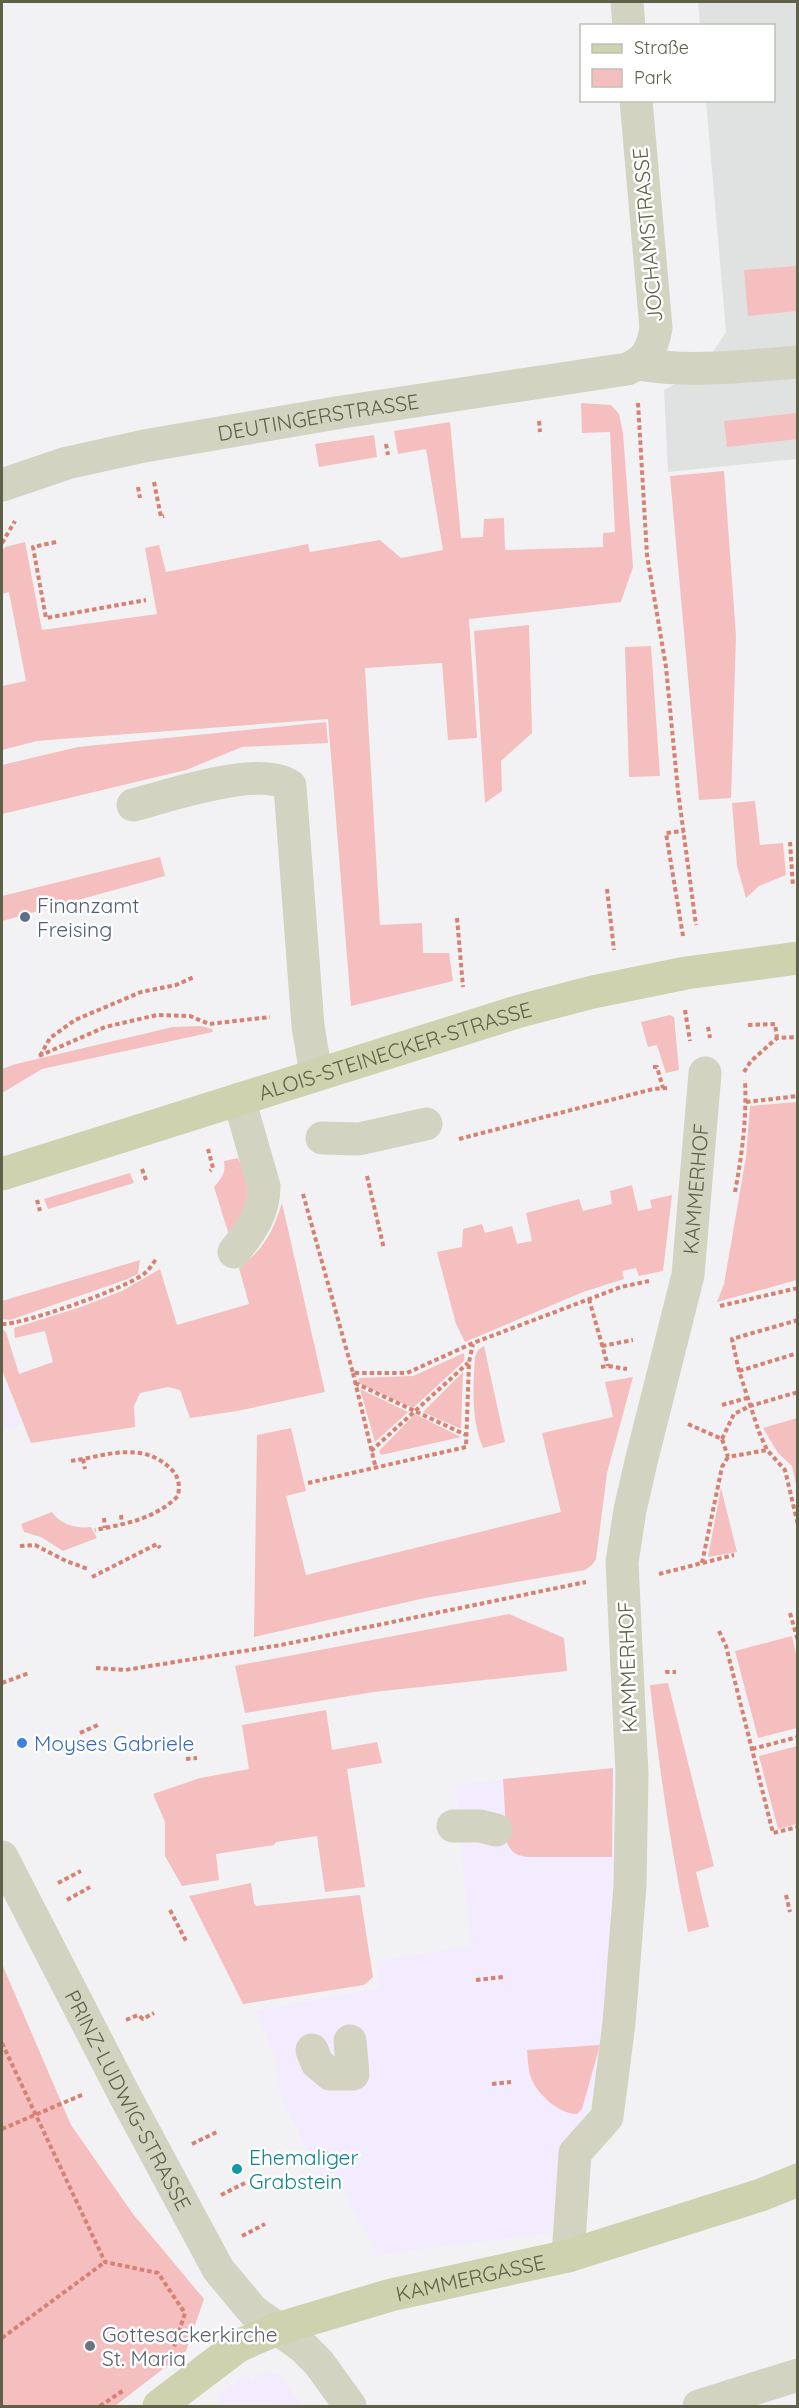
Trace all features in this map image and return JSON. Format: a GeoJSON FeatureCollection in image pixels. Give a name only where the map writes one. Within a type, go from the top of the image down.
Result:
{"type":"FeatureCollection","features":[{"type":"Feature","properties":{"kind":"main road","name":"ALOIS-STEINECKER-STRASSE"},"geometry":{"type":"LineString","coordinates":[[2,1174],[520,1011],[593,992],[686,973],[798,958]]}},
{"type":"Feature","properties":{"kind":"main road","name":"KAMMERGASSE"},"geometry":{"type":"LineString","coordinates":[[159,2406],[238,2346],[277,2329],[391,2295],[568,2256],[761,2195],[798,2180]]}},
{"type":"Feature","properties":{"kind":"street"},"geometry":{"type":"LineString","coordinates":[[627,2],[629,24]]}},
{"type":"Feature","properties":{"kind":"street","name":"JOCHAMSTRASSE"},"geometry":{"type":"LineString","coordinates":[[636,102],[656,328],[652,349],[638,364]]}},
{"type":"Feature","properties":{"kind":"street"},"geometry":{"type":"LineString","coordinates":[[638,364],[668,369],[702,369],[798,362]]}},
{"type":"Feature","properties":{"kind":"street","name":"DEUTINGERSTRASSE"},"geometry":{"type":"LineString","coordinates":[[2,485],[67,463],[144,446],[332,414],[627,369],[638,364]]}},
{"type":"Feature","properties":{"kind":"street"},"geometry":{"type":"LineString","coordinates":[[133,805],[242,778],[281,779],[290,786],[307,1013],[316,1074]]}},
{"type":"Feature","properties":{"kind":"street","name":"KAMMERHOF"},"geometry":{"type":"LineString","coordinates":[[568,2256],[575,2153],[607,2117],[619,2023],[630,1886],[632,1774],[614,1646],[637,1578],[622,1562],[630,1510],[688,1275],[704,1080]]}},
{"type":"Feature","properties":{"kind":"street"},"geometry":{"type":"LineString","coordinates":[[234,1252],[252,1231],[264,1201],[264,1186],[239,1099]]}},
{"type":"Feature","properties":{"kind":"street"},"geometry":{"type":"LineString","coordinates":[[322,1138],[359,1139],[426,1124]]}},
{"type":"Feature","properties":{"kind":"street"},"geometry":{"type":"LineString","coordinates":[[453,1826],[480,1826],[496,1830]]}},
{"type":"Feature","properties":{"kind":"street","name":"PRINZ-LUDWIG-STRASSE"},"geometry":{"type":"LineString","coordinates":[[2,1857],[105,2085],[218,2269],[254,2311],[303,2347],[319,2363],[350,2406]]}},
{"type":"Feature","properties":{"kind":"street"},"geometry":{"type":"LineString","coordinates":[[312,2050],[316,2063],[330,2074],[353,2074],[350,2041]]}},
{"type":"Feature","properties":{"kind":"street"},"geometry":{"type":"LineString","coordinates":[[699,2406],[798,2376]]}},
{"type":"Feature","properties":{"kind":"path"},"geometry":{"type":"LineString","coordinates":[[638,400],[647,555],[666,668],[696,925]]}},
{"type":"Feature","properties":{"kind":"path"},"geometry":{"type":"LineString","coordinates":[[153,476],[160,516],[164,516]]}},
{"type":"Feature","properties":{"kind":"path"},"geometry":{"type":"LineString","coordinates":[[56,542],[33,547],[46,618],[146,600]]}},
{"type":"Feature","properties":{"kind":"path"},"geometry":{"type":"LineString","coordinates":[[684,831],[666,834],[684,941]]}},
{"type":"Feature","properties":{"kind":"path"},"geometry":{"type":"LineString","coordinates":[[790,842],[794,887]]}},
{"type":"Feature","properties":{"kind":"path"},"geometry":{"type":"LineString","coordinates":[[607,889],[615,950]]}},
{"type":"Feature","properties":{"kind":"path"},"geometry":{"type":"LineString","coordinates":[[457,918],[463,987]]}},
{"type":"Feature","properties":{"kind":"path"},"geometry":{"type":"LineString","coordinates":[[194,977],[176,985],[141,992],[75,1020],[50,1038],[39,1056],[105,1028],[157,1015],[190,1016],[209,1024],[307,1013]]}},
{"type":"Feature","properties":{"kind":"path"},"geometry":{"type":"LineString","coordinates":[[684,1005],[688,1029]]}},
{"type":"Feature","properties":{"kind":"path"},"geometry":{"type":"LineString","coordinates":[[748,1025],[775,1024],[777,1038]]}},
{"type":"Feature","properties":{"kind":"path"},"geometry":{"type":"LineString","coordinates":[[653,1067],[657,1067],[663,1088]]}},
{"type":"Feature","properties":{"kind":"path"},"geometry":{"type":"LineString","coordinates":[[456,1140],[653,1089],[704,1080]]}},
{"type":"Feature","properties":{"kind":"path"},"geometry":{"type":"LineString","coordinates":[[746,1102],[798,1096]]}},
{"type":"Feature","properties":{"kind":"path"},"geometry":{"type":"LineString","coordinates":[[584,1107],[586,1114]]}},
{"type":"Feature","properties":{"kind":"path"},"geometry":{"type":"LineString","coordinates":[[359,1139],[384,1249]]}},
{"type":"Feature","properties":{"kind":"path"},"geometry":{"type":"LineString","coordinates":[[207,1143],[213,1168],[210,1171]]}},
{"type":"Feature","properties":{"kind":"path"},"geometry":{"type":"LineString","coordinates":[[300,1185],[353,1374],[376,1468]]}},
{"type":"Feature","properties":{"kind":"path"},"geometry":{"type":"LineString","coordinates":[[2,1324],[59,1309],[127,1284],[146,1273],[157,1258]]}},
{"type":"Feature","properties":{"kind":"path"},"geometry":{"type":"LineString","coordinates":[[353,1374],[407,1373],[473,1343],[621,1287],[688,1275]]}},
{"type":"Feature","properties":{"kind":"path"},"geometry":{"type":"LineString","coordinates":[[713,1307],[798,1288]]}},
{"type":"Feature","properties":{"kind":"path"},"geometry":{"type":"LineString","coordinates":[[589,1299],[608,1366]]}},
{"type":"Feature","properties":{"kind":"path"},"geometry":{"type":"LineString","coordinates":[[798,1320],[732,1340],[747,1398],[767,1450],[785,1470],[798,1525]]}},
{"type":"Feature","properties":{"kind":"path"},"geometry":{"type":"LineString","coordinates":[[308,1483],[466,1449],[469,1362],[473,1343]]}},
{"type":"Feature","properties":{"kind":"path"},"geometry":{"type":"LineString","coordinates":[[739,1371],[798,1353]]}},
{"type":"Feature","properties":{"kind":"path"},"geometry":{"type":"LineString","coordinates":[[371,1451],[469,1362]]}},
{"type":"Feature","properties":{"kind":"path"},"geometry":{"type":"LineString","coordinates":[[355,1383],[466,1435]]}},
{"type":"Feature","properties":{"kind":"path"},"geometry":{"type":"LineString","coordinates":[[728,1457],[722,1439],[734,1414],[750,1406],[798,1392]]}},
{"type":"Feature","properties":{"kind":"path"},"geometry":{"type":"LineString","coordinates":[[722,1405],[747,1398]]}},
{"type":"Feature","properties":{"kind":"path"},"geometry":{"type":"LineString","coordinates":[[685,1423],[722,1439]]}},
{"type":"Feature","properties":{"kind":"path"},"geometry":{"type":"LineString","coordinates":[[702,1563],[722,1467],[728,1457],[767,1450]]}},
{"type":"Feature","properties":{"kind":"path"},"geometry":{"type":"LineString","coordinates":[[71,1461],[124,1452],[147,1452],[173,1470],[179,1482],[178,1496],[170,1504],[148,1516],[95,1530]]}},
{"type":"Feature","properties":{"kind":"path"},"geometry":{"type":"LineString","coordinates":[[82,1460],[85,1469]]}},
{"type":"Feature","properties":{"kind":"path"},"geometry":{"type":"LineString","coordinates":[[121,1515],[122,1524]]}},
{"type":"Feature","properties":{"kind":"path"},"geometry":{"type":"LineString","coordinates":[[104,1518],[105,1528]]}},
{"type":"Feature","properties":{"kind":"path"},"geometry":{"type":"LineString","coordinates":[[92,1577],[157,1544],[160,1548]]}},
{"type":"Feature","properties":{"kind":"path"},"geometry":{"type":"LineString","coordinates":[[20,1546],[35,1545],[88,1569]]}},
{"type":"Feature","properties":{"kind":"path"},"geometry":{"type":"LineString","coordinates":[[96,1668],[125,1670],[281,1645],[596,1580],[637,1578],[734,1555]]}},
{"type":"Feature","properties":{"kind":"path"},"geometry":{"type":"LineString","coordinates":[[790,1613],[798,1641]]}},
{"type":"Feature","properties":{"kind":"path"},"geometry":{"type":"LineString","coordinates":[[719,1631],[726,1646],[772,1833],[798,1827]]}},
{"type":"Feature","properties":{"kind":"path"},"geometry":{"type":"LineString","coordinates":[[2,1683],[29,1673]]}},
{"type":"Feature","properties":{"kind":"path"},"geometry":{"type":"LineString","coordinates":[[80,1733],[100,1724]]}},
{"type":"Feature","properties":{"kind":"path"},"geometry":{"type":"LineString","coordinates":[[752,1749],[798,1737]]}},
{"type":"Feature","properties":{"kind":"path"},"geometry":{"type":"LineString","coordinates":[[186,1759],[197,1758]]}},
{"type":"Feature","properties":{"kind":"path"},"geometry":{"type":"LineString","coordinates":[[56,1884],[81,1871]]}},
{"type":"Feature","properties":{"kind":"path"},"geometry":{"type":"LineString","coordinates":[[65,1901],[90,1887]]}},
{"type":"Feature","properties":{"kind":"path"},"geometry":{"type":"LineString","coordinates":[[786,1895],[790,1912]]}},
{"type":"Feature","properties":{"kind":"path"},"geometry":{"type":"LineString","coordinates":[[170,1910],[187,1943]]}},
{"type":"Feature","properties":{"kind":"path"},"geometry":{"type":"LineString","coordinates":[[476,1980],[503,1977]]}},
{"type":"Feature","properties":{"kind":"path"},"geometry":{"type":"LineString","coordinates":[[121,2023],[138,2015],[143,2019],[154,2013]]}},
{"type":"Feature","properties":{"kind":"path"},"geometry":{"type":"LineString","coordinates":[[2,2043],[105,2262]]}},
{"type":"Feature","properties":{"kind":"path"},"geometry":{"type":"LineString","coordinates":[[492,2084],[511,2082]]}},
{"type":"Feature","properties":{"kind":"path"},"geometry":{"type":"LineString","coordinates":[[2,2129],[105,2085]]}},
{"type":"Feature","properties":{"kind":"path"},"geometry":{"type":"LineString","coordinates":[[187,2146],[219,2131]]}},
{"type":"Feature","properties":{"kind":"path"},"geometry":{"type":"LineString","coordinates":[[215,2198],[245,2183]]}},
{"type":"Feature","properties":{"kind":"path"},"geometry":{"type":"LineString","coordinates":[[237,2239],[265,2224]]}},
{"type":"Feature","properties":{"kind":"path"},"geometry":{"type":"LineString","coordinates":[[2,2338],[105,2262],[158,2273],[185,2313],[171,2358]]}},
{"type":"Feature","properties":{"kind":"path"},"geometry":{"type":"LineString","coordinates":[[100,2406],[127,2388]]}},
{"type":"Feature","properties":{"kind":"shaded area"},"geometry":{"type":"Polygon","coordinates":[[[698,2],[797,2],[797,459],[668,472],[664,390],[702,369],[726,332],[706,102],[775,102],[775,24],[700,24],[698,2]]]}},
{"type":"Feature","properties":{"kind":"shaded area"},"geometry":{"type":"Polygon","coordinates":[[[2,1373],[22,1423],[2,1431],[2,1373]]]}},
{"type":"Feature","properties":{"kind":"shaded area"},"geometry":{"type":"Polygon","coordinates":[[[617,1768],[612,1950],[603,2067],[581,2125],[550,2233],[378,2256],[339,2181],[323,2180],[297,2129],[280,2094],[275,2058],[256,2011],[379,1988],[376,1961],[471,1946],[455,1785],[617,1768]]]}},
{"type":"Feature","properties":{"kind":"shaded area"},"geometry":{"type":"Polygon","coordinates":[[[266,2372],[280,2375],[302,2406],[223,2406],[216,2396],[247,2374],[251,2380],[266,2372]]]}},
{"type":"Feature","properties":{"kind":"green space"},"geometry":{"type":"Polygon","coordinates":[[[797,266],[797,311],[748,316],[744,270],[797,266]]]}},
{"type":"Feature","properties":{"kind":"green space"},"geometry":{"type":"Polygon","coordinates":[[[581,403],[611,405],[619,414],[623,433],[633,567],[621,602],[469,619],[477,738],[448,740],[442,663],[365,668],[380,925],[422,923],[423,953],[449,953],[453,981],[351,1006],[328,719],[37,741],[2,750],[2,686],[26,681],[9,592],[2,594],[2,551],[5,547],[25,542],[42,630],[157,614],[145,548],[159,545],[166,572],[308,544],[310,552],[380,540],[401,558],[443,550],[426,449],[398,454],[394,431],[450,422],[461,538],[483,537],[484,519],[504,518],[505,550],[603,547],[603,533],[615,532],[610,432],[582,433],[581,403]]]}},
{"type":"Feature","properties":{"kind":"green space"},"geometry":{"type":"Polygon","coordinates":[[[797,413],[797,439],[727,447],[724,421],[797,413]]]}},
{"type":"Feature","properties":{"kind":"green space"},"geometry":{"type":"Polygon","coordinates":[[[374,435],[377,457],[319,467],[315,444],[374,435]]]}},
{"type":"Feature","properties":{"kind":"green space"},"geometry":{"type":"Polygon","coordinates":[[[724,471],[736,636],[731,798],[699,800],[670,476],[724,471]]]}},
{"type":"Feature","properties":{"kind":"green space"},"geometry":{"type":"Polygon","coordinates":[[[529,625],[532,733],[501,761],[502,791],[485,803],[474,631],[529,625]]]}},
{"type":"Feature","properties":{"kind":"green space"},"geometry":{"type":"Polygon","coordinates":[[[651,646],[660,776],[629,777],[625,647],[651,646]]]}},
{"type":"Feature","properties":{"kind":"green space"},"geometry":{"type":"Polygon","coordinates":[[[326,722],[328,743],[242,747],[186,770],[2,814],[2,765],[78,747],[326,722]]]}},
{"type":"Feature","properties":{"kind":"green space"},"geometry":{"type":"Polygon","coordinates":[[[755,801],[760,845],[783,843],[786,875],[759,886],[746,898],[737,866],[732,803],[755,801]]]}},
{"type":"Feature","properties":{"kind":"green space"},"geometry":{"type":"Polygon","coordinates":[[[160,857],[165,876],[2,921],[2,896],[160,857]]]}},
{"type":"Feature","properties":{"kind":"green space"},"geometry":{"type":"Polygon","coordinates":[[[670,1015],[674,1017],[679,1070],[666,1073],[657,1045],[648,1047],[641,1022],[670,1015]]]}},
{"type":"Feature","properties":{"kind":"green space"},"geometry":{"type":"Polygon","coordinates":[[[201,1026],[212,1029],[213,1032],[42,1069],[2,1093],[2,1069],[16,1064],[173,1027],[201,1026]]]}},
{"type":"Feature","properties":{"kind":"green space"},"geometry":{"type":"Polygon","coordinates":[[[797,1102],[797,1280],[717,1302],[724,1284],[746,1157],[750,1106],[797,1102]]]}},
{"type":"Feature","properties":{"kind":"green space"},"geometry":{"type":"Polygon","coordinates":[[[238,1158],[247,1181],[248,1198],[229,1235],[214,1187],[223,1175],[224,1161],[238,1158]]]}},
{"type":"Feature","properties":{"kind":"green space"},"geometry":{"type":"Polygon","coordinates":[[[130,1173],[134,1183],[48,1209],[44,1199],[130,1173]]]}},
{"type":"Feature","properties":{"kind":"green space"},"geometry":{"type":"Polygon","coordinates":[[[632,1185],[638,1211],[652,1208],[650,1200],[672,1195],[663,1271],[639,1276],[636,1268],[622,1271],[624,1279],[583,1292],[465,1342],[456,1324],[437,1252],[462,1247],[463,1229],[482,1224],[485,1233],[512,1226],[517,1244],[532,1241],[526,1213],[579,1199],[583,1211],[612,1204],[610,1191],[632,1185]]]}},
{"type":"Feature","properties":{"kind":"green space"},"geometry":{"type":"Polygon","coordinates":[[[282,1203],[325,1392],[237,1411],[190,1418],[180,1390],[168,1387],[140,1393],[134,1406],[135,1427],[31,1443],[2,1370],[2,1329],[6,1332],[19,1374],[53,1362],[45,1331],[15,1338],[14,1328],[81,1307],[122,1291],[160,1269],[177,1325],[249,1304],[239,1268],[261,1247],[275,1223],[282,1203]]]}},
{"type":"Feature","properties":{"kind":"green space"},"geometry":{"type":"Polygon","coordinates":[[[140,1260],[138,1274],[125,1280],[10,1320],[2,1319],[2,1301],[140,1260]]]}},
{"type":"Feature","properties":{"kind":"green space"},"geometry":{"type":"Polygon","coordinates":[[[484,1346],[505,1442],[483,1448],[476,1426],[473,1392],[475,1357],[478,1350],[484,1346]]]}},
{"type":"Feature","properties":{"kind":"green space"},"geometry":{"type":"Polygon","coordinates":[[[464,1353],[464,1361],[413,1408],[358,1383],[359,1378],[413,1376],[464,1353]]]}},
{"type":"Feature","properties":{"kind":"green space"},"geometry":{"type":"Polygon","coordinates":[[[463,1372],[461,1429],[423,1412],[463,1372]]]}},
{"type":"Feature","properties":{"kind":"green space"},"geometry":{"type":"Polygon","coordinates":[[[633,1377],[607,1473],[596,1559],[585,1570],[425,1598],[254,1637],[257,1435],[291,1428],[306,1491],[286,1496],[306,1575],[561,1512],[542,1433],[613,1417],[605,1382],[633,1377]]]}},
{"type":"Feature","properties":{"kind":"green space"},"geometry":{"type":"Polygon","coordinates":[[[360,1389],[408,1412],[375,1442],[360,1389]]]}},
{"type":"Feature","properties":{"kind":"green space"},"geometry":{"type":"Polygon","coordinates":[[[415,1414],[461,1437],[381,1455],[379,1451],[415,1414]]]}},
{"type":"Feature","properties":{"kind":"green space"},"geometry":{"type":"Polygon","coordinates":[[[798,1418],[797,1489],[792,1466],[778,1453],[763,1428],[798,1418]]]}},
{"type":"Feature","properties":{"kind":"green space"},"geometry":{"type":"Polygon","coordinates":[[[721,1488],[737,1552],[708,1557],[721,1488]]]}},
{"type":"Feature","properties":{"kind":"green space"},"geometry":{"type":"Polygon","coordinates":[[[52,1512],[59,1520],[69,1525],[91,1527],[97,1538],[63,1551],[41,1537],[24,1532],[21,1524],[52,1512]]]}},
{"type":"Feature","properties":{"kind":"green space"},"geometry":{"type":"Polygon","coordinates":[[[509,1614],[564,1638],[567,1671],[374,1692],[245,1713],[235,1666],[509,1614]]]}},
{"type":"Feature","properties":{"kind":"green space"},"geometry":{"type":"Polygon","coordinates":[[[792,1636],[797,1659],[797,1728],[758,1738],[735,1651],[792,1636]]]}},
{"type":"Feature","properties":{"kind":"green space"},"geometry":{"type":"Polygon","coordinates":[[[668,1683],[714,1866],[696,1872],[709,1927],[688,1932],[666,1809],[650,1685],[668,1683]]]}},
{"type":"Feature","properties":{"kind":"green space"},"geometry":{"type":"Polygon","coordinates":[[[326,1710],[332,1750],[377,1742],[382,1763],[347,1769],[365,1887],[325,1892],[317,1836],[216,1854],[219,1880],[182,1886],[165,1856],[165,1822],[153,1794],[200,1778],[249,1769],[242,1725],[326,1710]]]}},
{"type":"Feature","properties":{"kind":"green space"},"geometry":{"type":"Polygon","coordinates":[[[797,1746],[797,1824],[778,1829],[759,1756],[797,1746]]]}},
{"type":"Feature","properties":{"kind":"green space"},"geometry":{"type":"Polygon","coordinates":[[[613,1768],[612,1857],[527,1857],[511,1849],[507,1843],[503,1779],[613,1768]]]}},
{"type":"Feature","properties":{"kind":"green space"},"geometry":{"type":"Polygon","coordinates":[[[251,1883],[256,1906],[360,1895],[373,1977],[364,1985],[243,2004],[189,1896],[251,1883]]]}},
{"type":"Feature","properties":{"kind":"green space"},"geometry":{"type":"Polygon","coordinates":[[[2,1964],[71,2125],[133,2214],[204,2299],[186,2351],[115,2406],[2,2406],[2,1964]]]}},
{"type":"Feature","properties":{"kind":"green space"},"geometry":{"type":"Polygon","coordinates":[[[600,2045],[582,2109],[577,2114],[557,2107],[535,2086],[530,2073],[527,2050],[600,2045]]]}},
{"type":"Feature","properties":{"kind":"place","name":"Finanzamt Freising"},"geometry":{"type":"Point","coordinates":[25,917]}},
{"type":"Feature","properties":{"kind":"place","name":"Moyses Gabriele"},"geometry":{"type":"Point","coordinates":[22,1743]}},
{"type":"Feature","properties":{"kind":"place","name":"Ehemaliger Grabstein"},"geometry":{"type":"Point","coordinates":[237,2169]}},
{"type":"Feature","properties":{"kind":"place","name":"Gottesackerkirche St. Maria"},"geometry":{"type":"Point","coordinates":[90,2346]}}]}
